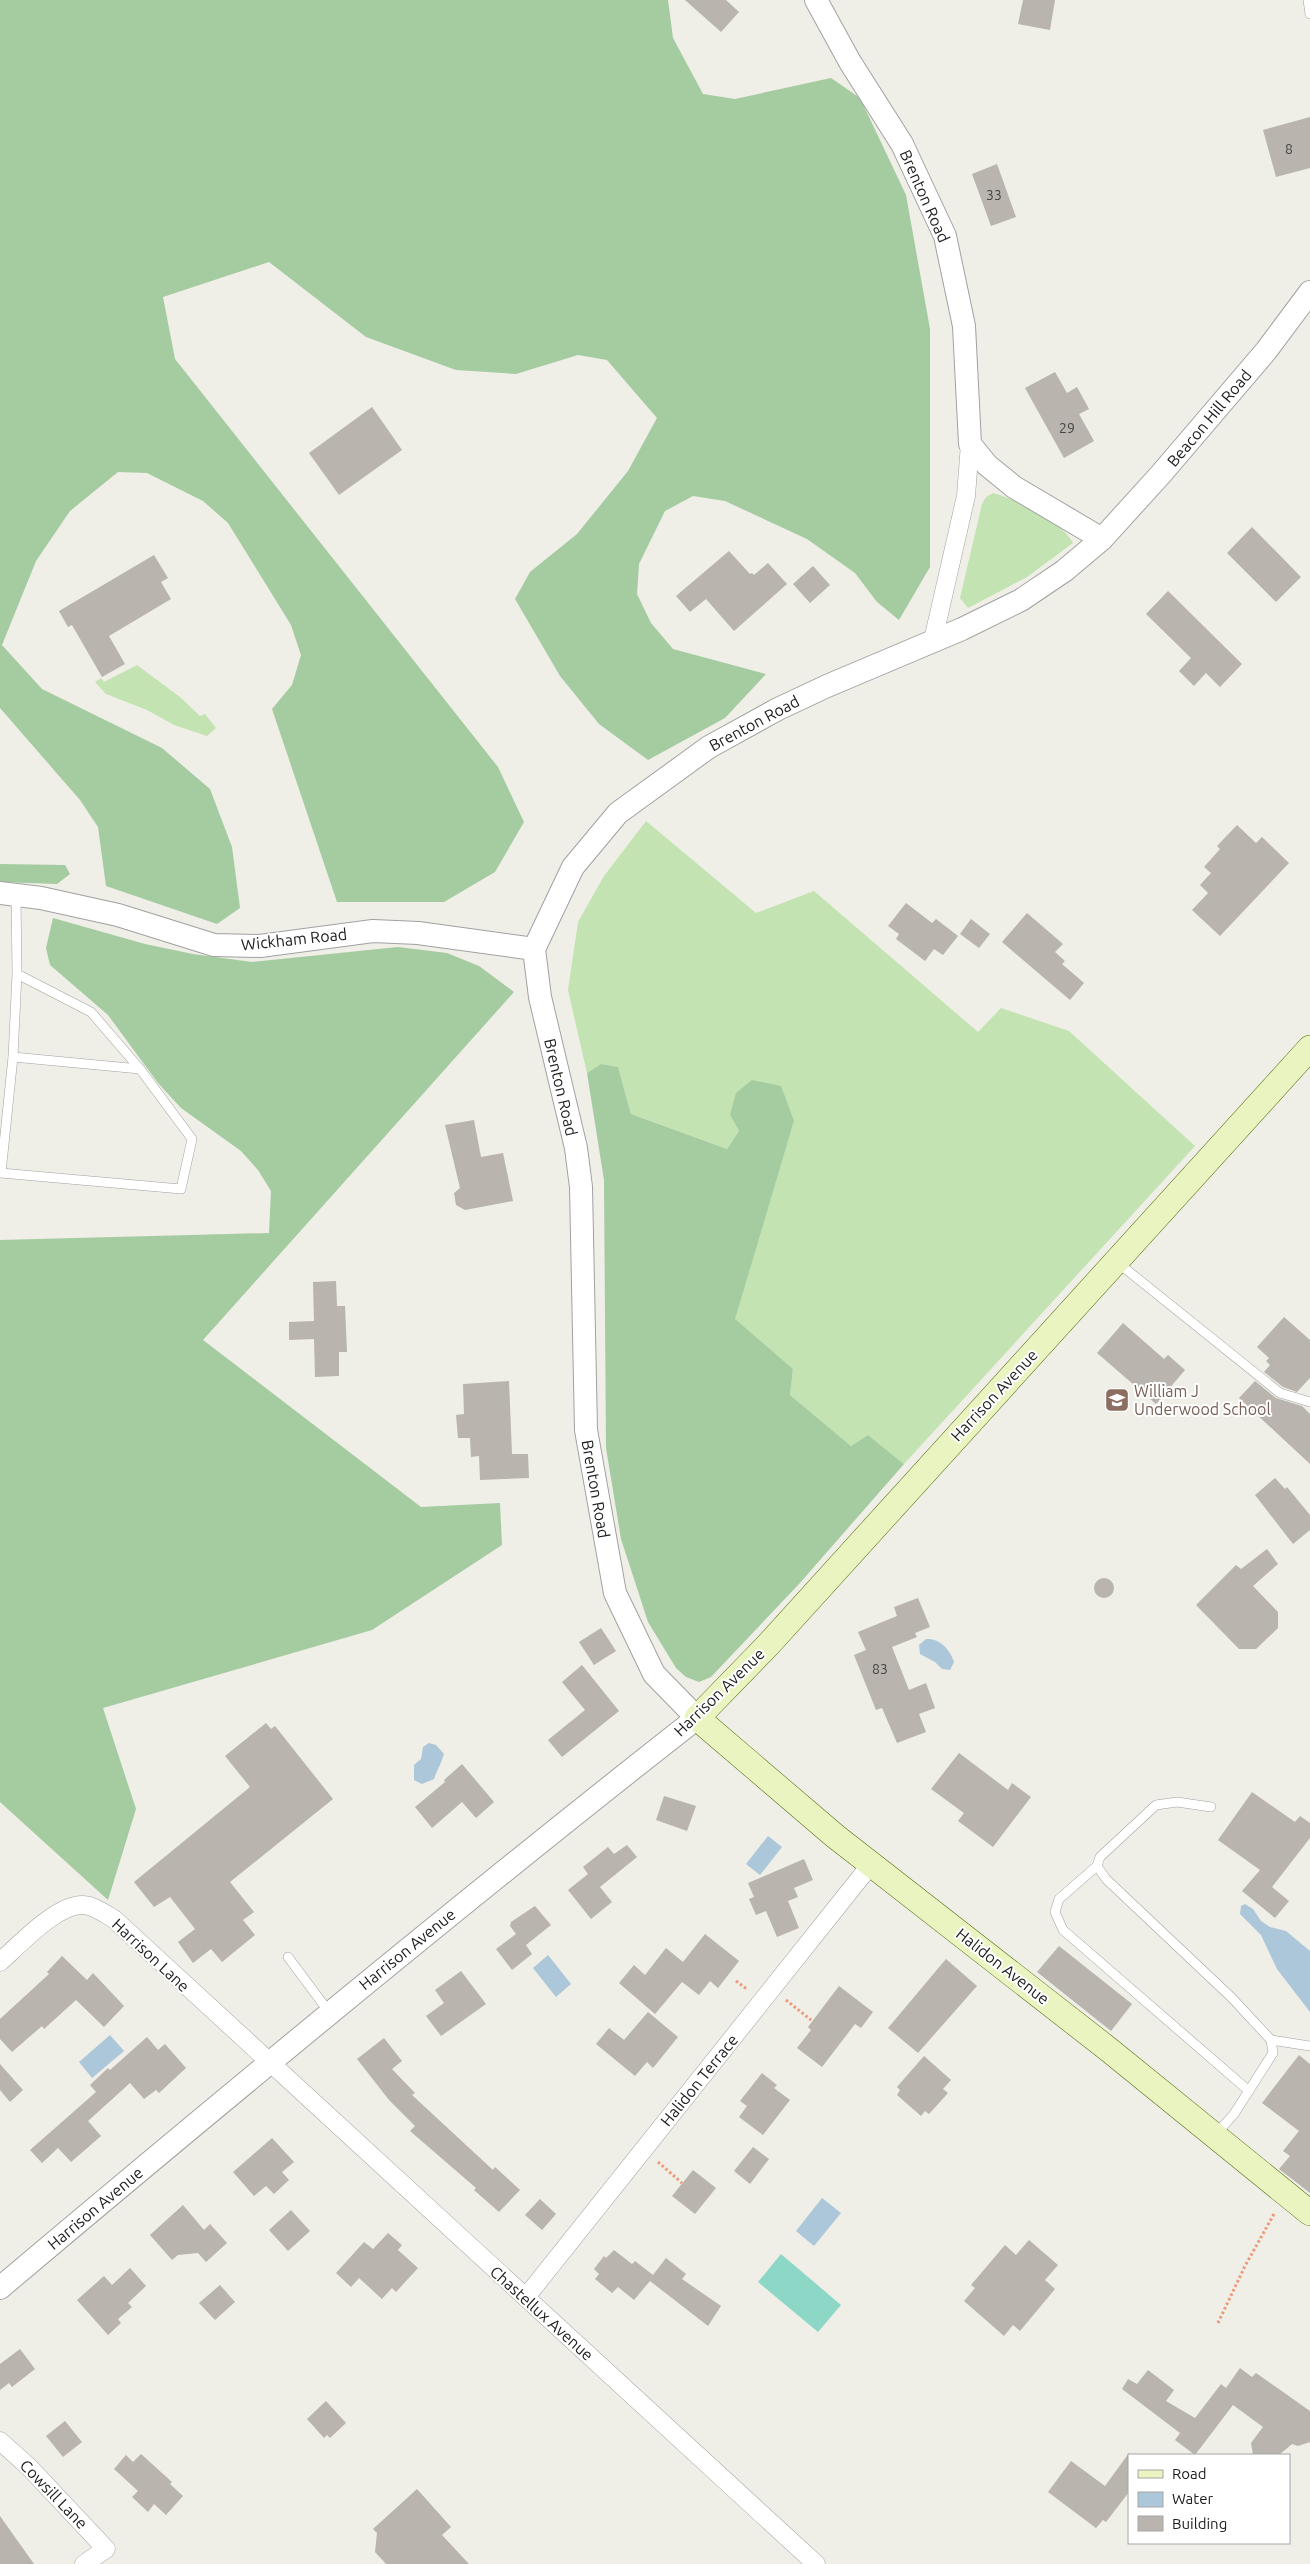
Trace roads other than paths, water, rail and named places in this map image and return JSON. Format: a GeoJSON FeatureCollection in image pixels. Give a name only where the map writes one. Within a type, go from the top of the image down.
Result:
{"type":"FeatureCollection","features":[{"type":"Feature","properties":{"kind":"main road","name":"Harrison Avenue"},"geometry":{"type":"LineString","coordinates":[[698,1718],[767,1646],[1117,1262],[1307,1057]]}},
{"type":"Feature","properties":{"kind":"main road","name":"Halidon Avenue"},"geometry":{"type":"LineString","coordinates":[[698,1718],[835,1836],[1108,2049],[1310,2213]]}},
{"type":"Feature","properties":{"kind":"street","name":"Brenton Road"},"geometry":{"type":"LineString","coordinates":[[816,0],[850,62],[902,144],[945,236],[964,326],[970,444],[966,496],[932,640]]}},
{"type":"Feature","properties":{"kind":"street","name":"Beacon Hill Road"},"geometry":{"type":"LineString","coordinates":[[1102,539],[1161,474],[1266,351],[1310,292]]}},
{"type":"Feature","properties":{"kind":"street"},"geometry":{"type":"LineString","coordinates":[[970,444],[987,465],[1014,487],[1102,539]]}},
{"type":"Feature","properties":{"kind":"street","name":"Brenton Road"},"geometry":{"type":"LineString","coordinates":[[698,1718],[654,1674],[615,1593],[586,1430],[581,1187],[576,1148],[540,997],[534,949],[573,867],[613,817],[633,801],[709,747],[778,709],[1021,600],[1064,570],[1102,539]]}},
{"type":"Feature","properties":{"kind":"street","name":"Wickham Road"},"geometry":{"type":"LineString","coordinates":[[8,894],[41,898],[118,915],[214,945],[260,946],[373,931],[418,933],[534,949]]}},
{"type":"Feature","properties":{"kind":"street","name":"Harrison Avenue"},"geometry":{"type":"LineString","coordinates":[[0,2288],[268,2063],[482,1887],[698,1718]]}},
{"type":"Feature","properties":{"kind":"street","name":"Halidon Terrace"},"geometry":{"type":"LineString","coordinates":[[526,2297],[872,1863]]}},
{"type":"Feature","properties":{"kind":"street","name":"Harrison Lane"},"geometry":{"type":"LineString","coordinates":[[0,1962],[52,1917],[81,1905],[98,1909],[114,1919],[268,2063]]}},
{"type":"Feature","properties":{"kind":"street","name":"Chastellux Avenue"},"geometry":{"type":"LineString","coordinates":[[268,2063],[816,2564]]}},
{"type":"Feature","properties":{"kind":"street","name":"Cowsill Lane"},"geometry":{"type":"LineString","coordinates":[[0,2441],[29,2467],[106,2548],[84,2564]]}},
{"type":"Feature","properties":{"kind":"lane"},"geometry":{"type":"LineString","coordinates":[[1308,0],[1310,14]]}},
{"type":"Feature","properties":{"kind":"lane"},"geometry":{"type":"LineString","coordinates":[[8,894],[17,974],[13,1057],[1,1173],[181,1189],[192,1139],[140,1069],[90,1012],[17,974]]}},
{"type":"Feature","properties":{"kind":"lane"},"geometry":{"type":"LineString","coordinates":[[13,1057],[140,1069]]}},
{"type":"Feature","properties":{"kind":"lane"},"geometry":{"type":"LineString","coordinates":[[1117,1262],[1280,1393],[1310,1402]]}},
{"type":"Feature","properties":{"kind":"lane"},"geometry":{"type":"LineString","coordinates":[[1211,1807],[1177,1802],[1156,1805],[1100,1857],[1098,1866],[1059,1898],[1055,1912],[1063,1930],[1248,2091]]}},
{"type":"Feature","properties":{"kind":"lane"},"geometry":{"type":"LineString","coordinates":[[1098,1866],[1106,1879],[1232,1998],[1271,2040],[1273,2053],[1248,2091],[1214,2136]]}},
{"type":"Feature","properties":{"kind":"lane"},"geometry":{"type":"LineString","coordinates":[[288,1957],[330,2012]]}},
{"type":"Feature","properties":{"kind":"lane"},"geometry":{"type":"LineString","coordinates":[[1271,2040],[1310,2046]]}},
{"type":"Feature","properties":{"kind":"water"},"geometry":{"type":"Polygon","coordinates":[[[926,1639],[940,1642],[947,1649],[954,1662],[950,1670],[942,1669],[935,1662],[920,1654],[919,1645],[926,1639]]]}},
{"type":"Feature","properties":{"kind":"water"},"geometry":{"type":"Polygon","coordinates":[[[429,1743],[436,1745],[444,1754],[434,1779],[422,1784],[414,1780],[414,1765],[421,1759],[423,1747],[429,1743]]]}},
{"type":"Feature","properties":{"kind":"water"},"geometry":{"type":"Polygon","coordinates":[[[768,1836],[782,1847],[760,1875],[746,1864],[768,1836]]]}},
{"type":"Feature","properties":{"kind":"water"},"geometry":{"type":"Polygon","coordinates":[[[1245,1904],[1253,1909],[1261,1921],[1270,1927],[1286,1931],[1310,1951],[1310,2012],[1277,1969],[1261,1935],[1240,1914],[1241,1906],[1245,1904]]]}},
{"type":"Feature","properties":{"kind":"water"},"geometry":{"type":"Polygon","coordinates":[[[548,1955],[571,1984],[556,1997],[533,1968],[548,1955]]]}},
{"type":"Feature","properties":{"kind":"water"},"geometry":{"type":"Polygon","coordinates":[[[110,2035],[124,2051],[92,2078],[79,2062],[110,2035]]]}},
{"type":"Feature","properties":{"kind":"water"},"geometry":{"type":"Polygon","coordinates":[[[822,2198],[841,2213],[814,2246],[796,2231],[822,2198]]]}},
{"type":"Feature","properties":{"kind":"place","name":"William J Underwood School"},"geometry":{"type":"Point","coordinates":[1117,1400]}}]}
